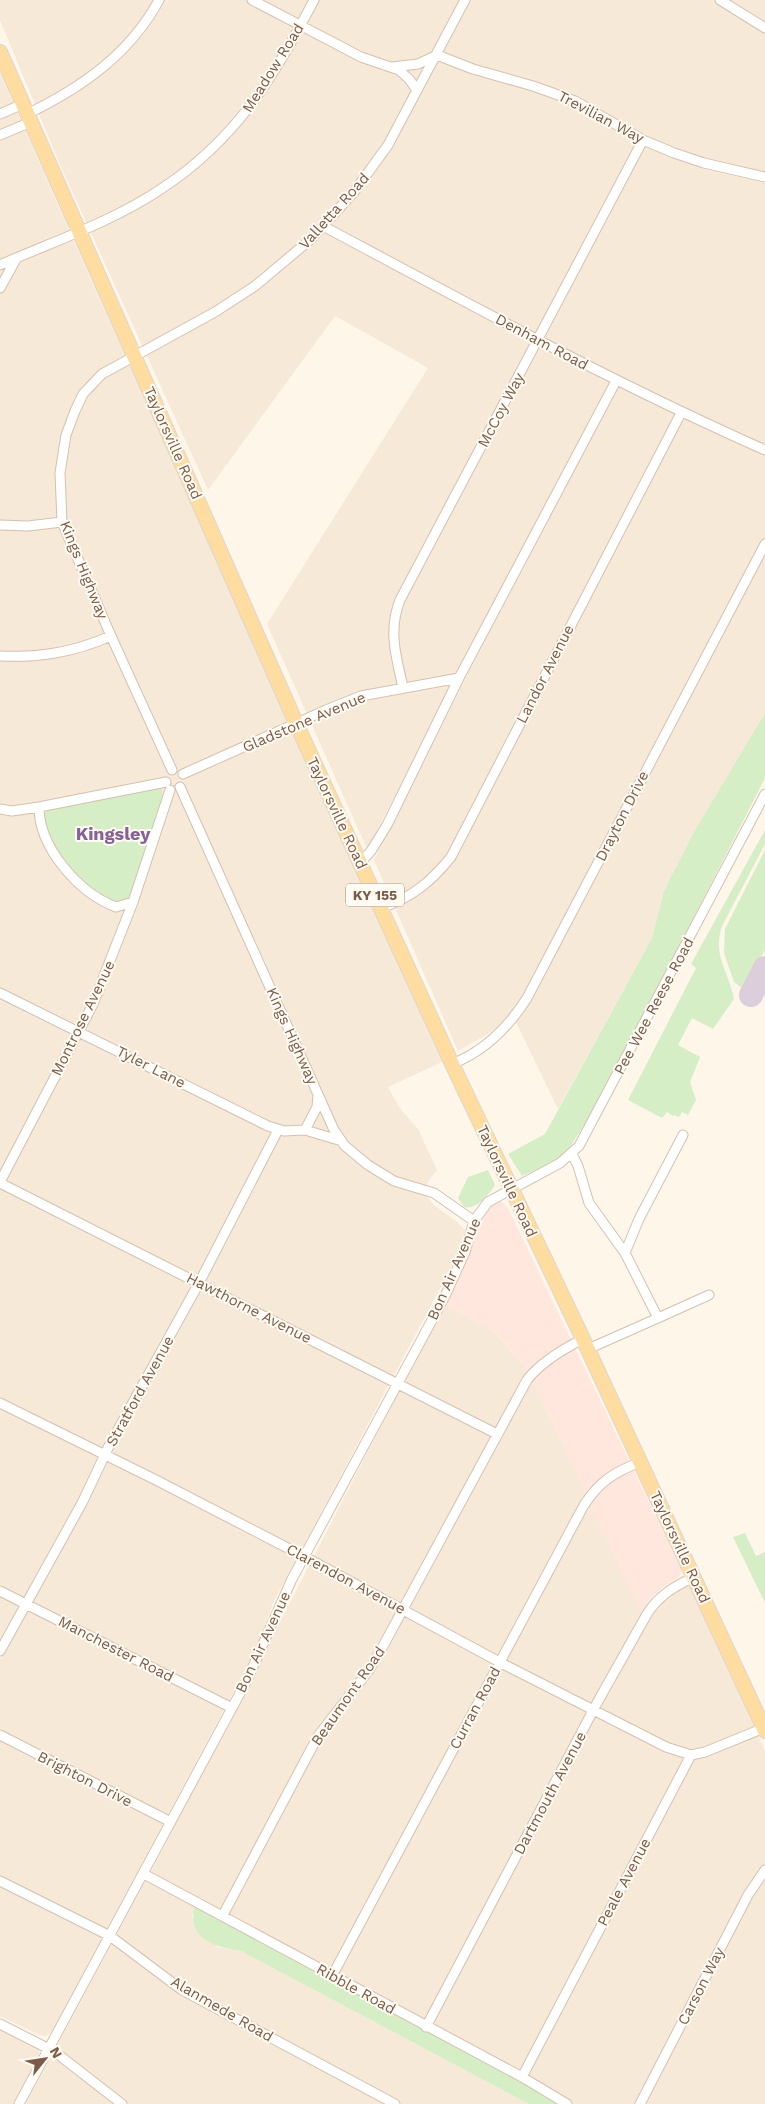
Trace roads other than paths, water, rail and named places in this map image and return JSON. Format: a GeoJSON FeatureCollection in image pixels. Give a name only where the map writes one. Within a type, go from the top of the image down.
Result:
{"type":"FeatureCollection","features":[{"type":"Feature","properties":{"kind":"main road","name":"Taylorsville Road"},"geometry":{"type":"LineString","coordinates":[[0,52],[296,723],[452,1064],[586,1344],[764,1729]]}},
{"type":"Feature","properties":{"kind":"street"},"geometry":{"type":"LineString","coordinates":[[0,135],[27,113],[63,96],[98,72],[132,41],[147,21],[159,0]]}},
{"type":"Feature","properties":{"kind":"street"},"geometry":{"type":"LineString","coordinates":[[252,0],[361,56],[392,67],[405,74],[417,90]]}},
{"type":"Feature","properties":{"kind":"street","name":"Meadow Road"},"geometry":{"type":"LineString","coordinates":[[0,265],[80,231],[160,190],[208,153],[252,106],[286,52],[314,0]]}},
{"type":"Feature","properties":{"kind":"street","name":"Valletta Road"},"geometry":{"type":"LineString","coordinates":[[134,356],[185,330],[255,286],[297,253],[323,226],[354,192],[388,144],[465,0]]}},
{"type":"Feature","properties":{"kind":"street"},"geometry":{"type":"LineString","coordinates":[[720,0],[765,28]]}},
{"type":"Feature","properties":{"kind":"street"},"geometry":{"type":"LineString","coordinates":[[392,67],[418,64],[437,55]]}},
{"type":"Feature","properties":{"kind":"street","name":"Trevilian Way"},"geometry":{"type":"LineString","coordinates":[[437,55],[473,69],[569,98],[643,140],[674,154],[765,177]]}},
{"type":"Feature","properties":{"kind":"street"},"geometry":{"type":"LineString","coordinates":[[0,114],[27,113]]}},
{"type":"Feature","properties":{"kind":"street","name":"McCoy Way"},"geometry":{"type":"LineString","coordinates":[[403,687],[392,633],[397,608],[643,140]]}},
{"type":"Feature","properties":{"kind":"street","name":"Denham Road"},"geometry":{"type":"LineString","coordinates":[[323,226],[616,381],[681,413],[765,450]]}},
{"type":"Feature","properties":{"kind":"street"},"geometry":{"type":"LineString","coordinates":[[0,288],[16,258]]}},
{"type":"Feature","properties":{"kind":"street","name":"Kings Highway"},"geometry":{"type":"LineString","coordinates":[[134,356],[94,380],[83,394],[74,411],[66,435],[60,473],[62,522],[172,770]]}},
{"type":"Feature","properties":{"kind":"street"},"geometry":{"type":"LineString","coordinates":[[360,863],[371,851],[387,825],[459,678],[616,381]]}},
{"type":"Feature","properties":{"kind":"street","name":"Landor Avenue"},"geometry":{"type":"LineString","coordinates":[[381,908],[404,899],[423,887],[451,857],[681,413]]}},
{"type":"Feature","properties":{"kind":"street"},"geometry":{"type":"LineString","coordinates":[[0,525],[28,526],[62,522]]}},
{"type":"Feature","properties":{"kind":"street","name":"Drayton Drive"},"geometry":{"type":"LineString","coordinates":[[452,1064],[471,1056],[501,1034],[514,1019],[527,998],[765,544]]}},
{"type":"Feature","properties":{"kind":"street"},"geometry":{"type":"LineString","coordinates":[[0,656],[25,657],[60,653],[80,648],[111,636]]}},
{"type":"Feature","properties":{"kind":"street","name":"Gladstone Avenue"},"geometry":{"type":"LineString","coordinates":[[183,774],[360,696],[459,678]]}},
{"type":"Feature","properties":{"kind":"street"},"geometry":{"type":"LineString","coordinates":[[0,809],[12,811],[168,786],[174,791],[180,788],[183,774],[177,769],[172,770]]}},
{"type":"Feature","properties":{"kind":"street","name":"Montrose Avenue"},"geometry":{"type":"LineString","coordinates":[[0,1182],[93,1004],[133,902],[172,770]]}},
{"type":"Feature","properties":{"kind":"street","name":"Kings Highway"},"geometry":{"type":"LineString","coordinates":[[180,788],[334,1130],[342,1142],[357,1157],[381,1174],[406,1185],[434,1193],[474,1221]]}},
{"type":"Feature","properties":{"kind":"street","name":"Pee Wee Reese Road"},"geometry":{"type":"LineString","coordinates":[[512,1190],[560,1163],[572,1154],[583,1140],[765,794]]}},
{"type":"Feature","properties":{"kind":"street"},"geometry":{"type":"LineString","coordinates":[[39,807],[40,821],[44,833],[66,870],[87,892],[99,900],[116,907],[133,902]]}},
{"type":"Feature","properties":{"kind":"street"},"geometry":{"type":"LineString","coordinates":[[116,907],[124,924]]}},
{"type":"Feature","properties":{"kind":"street","name":"Tyler Lane"},"geometry":{"type":"LineString","coordinates":[[0,993],[278,1130],[304,1130],[342,1142]]}},
{"type":"Feature","properties":{"kind":"street"},"geometry":{"type":"LineString","coordinates":[[304,1130],[317,1107],[318,1095]]}},
{"type":"Feature","properties":{"kind":"street","name":"Stratford Avenue"},"geometry":{"type":"LineString","coordinates":[[0,1651],[82,1503],[105,1455],[199,1283],[278,1130]]}},
{"type":"Feature","properties":{"kind":"street"},"geometry":{"type":"LineString","coordinates":[[625,1252],[639,1219],[683,1136]]}},
{"type":"Feature","properties":{"kind":"street"},"geometry":{"type":"LineString","coordinates":[[572,1154],[578,1166],[589,1202],[625,1252],[658,1318]]}},
{"type":"Feature","properties":{"kind":"street","name":"Hawthorne Avenue"},"geometry":{"type":"LineString","coordinates":[[0,1182],[497,1434]]}},
{"type":"Feature","properties":{"kind":"street","name":"Bon Air Avenue"},"geometry":{"type":"LineString","coordinates":[[19,2104],[247,1680],[292,1579],[398,1384],[461,1262],[474,1221],[488,1202],[512,1190]]}},
{"type":"Feature","properties":{"kind":"street","name":"Beaumont Road"},"geometry":{"type":"LineString","coordinates":[[223,1915],[318,1736],[369,1670],[404,1610],[497,1434],[532,1373],[553,1356],[658,1318],[709,1295]]}},
{"type":"Feature","properties":{"kind":"street","name":"Clarendon Avenue"},"geometry":{"type":"LineString","coordinates":[[0,1403],[305,1557],[642,1736],[691,1755]]}},
{"type":"Feature","properties":{"kind":"street","name":"Curran Road"},"geometry":{"type":"LineString","coordinates":[[332,1976],[584,1505],[593,1491],[614,1473],[640,1462]]}},
{"type":"Feature","properties":{"kind":"street","name":"Dartmouth Avenue"},"geometry":{"type":"LineString","coordinates":[[426,2027],[594,1710],[653,1604],[666,1593],[694,1577]]}},
{"type":"Feature","properties":{"kind":"street","name":"Manchester Road"},"geometry":{"type":"LineString","coordinates":[[0,1590],[232,1708]]}},
{"type":"Feature","properties":{"kind":"street"},"geometry":{"type":"LineString","coordinates":[[691,1755],[706,1752],[764,1729]]}},
{"type":"Feature","properties":{"kind":"street","name":"Brighton Drive"},"geometry":{"type":"LineString","coordinates":[[0,1735],[171,1822]]}},
{"type":"Feature","properties":{"kind":"street","name":"Peale Avenue"},"geometry":{"type":"LineString","coordinates":[[522,2077],[691,1755]]}},
{"type":"Feature","properties":{"kind":"street","name":"Carson Way"},"geometry":{"type":"LineString","coordinates":[[640,2104],[748,1895],[765,1870]]}},
{"type":"Feature","properties":{"kind":"street","name":"Ribble Road"},"geometry":{"type":"LineString","coordinates":[[144,1874],[522,2077],[567,2104]]}},
{"type":"Feature","properties":{"kind":"street","name":"Alanmede Road"},"geometry":{"type":"LineString","coordinates":[[0,1881],[110,1936],[182,1990],[395,2104]]}},
{"type":"Feature","properties":{"kind":"street"},"geometry":{"type":"LineString","coordinates":[[0,2024],[49,2048],[122,2104]]}},
{"type":"Feature","properties":{"kind":"district","name":"Kingsley"},"geometry":{"type":"Point","coordinates":[113,833]}}]}
